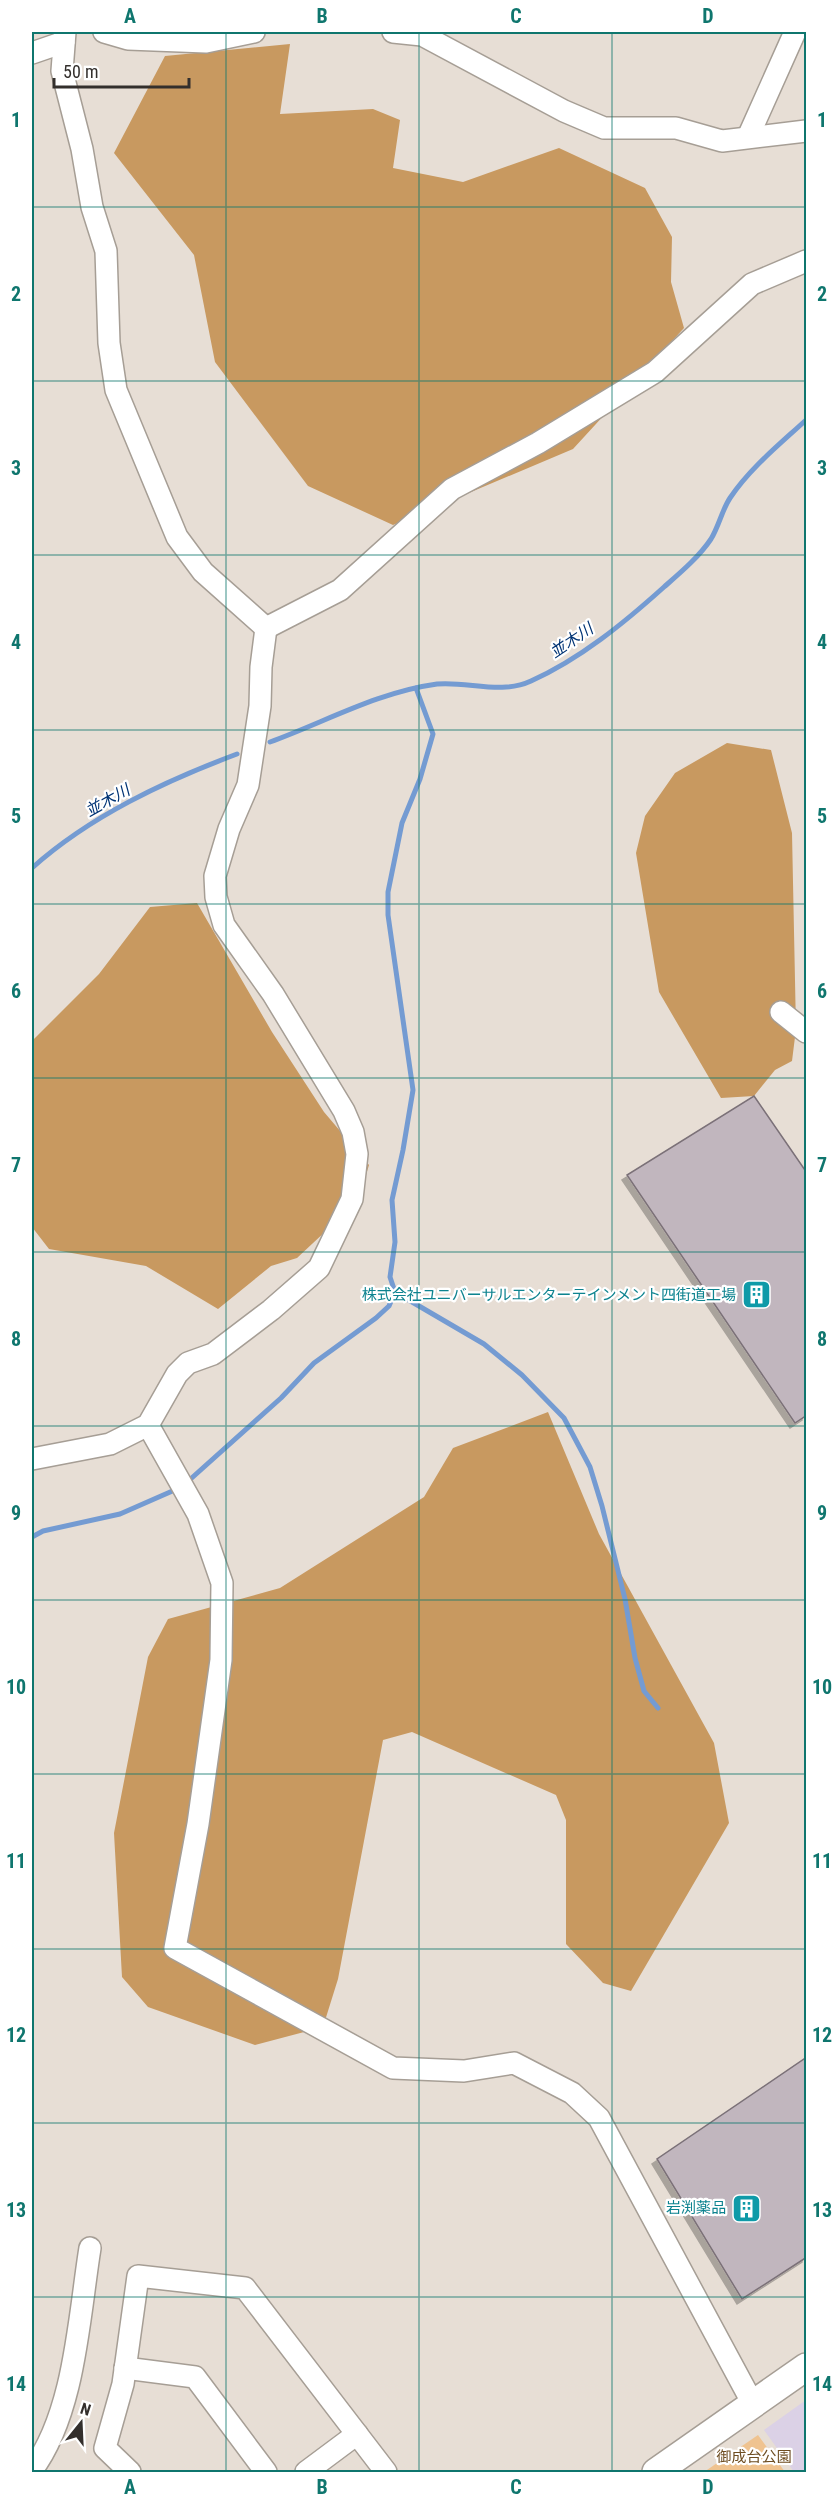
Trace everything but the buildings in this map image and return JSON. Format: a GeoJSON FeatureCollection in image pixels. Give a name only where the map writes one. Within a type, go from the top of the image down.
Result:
{"type":"FeatureCollection","features":[{"type":"Feature","properties":{"kind":"street"},"geometry":{"type":"LineString","coordinates":[[104,32],[128,39],[206,42],[254,32]]}},
{"type":"Feature","properties":{"kind":"street"},"geometry":{"type":"LineString","coordinates":[[393,32],[422,35],[564,111],[604,128],[676,128],[722,141],[807,131]]}},
{"type":"Feature","properties":{"kind":"street"},"geometry":{"type":"LineString","coordinates":[[748,137],[795,32]]}},
{"type":"Feature","properties":{"kind":"street"},"geometry":{"type":"LineString","coordinates":[[32,53],[64,37],[62,71],[82,148],[92,207],[106,251],[109,343],[116,390],[177,537],[203,572],[266,628]]}},
{"type":"Feature","properties":{"kind":"street"},"geometry":{"type":"LineString","coordinates":[[266,628],[340,590],[452,489],[538,443],[655,372],[752,284],[807,261]]}},
{"type":"Feature","properties":{"kind":"street"},"geometry":{"type":"LineString","coordinates":[[32,1459],[110,1444],[148,1425],[177,1374],[188,1363],[213,1353],[271,1310],[319,1268],[352,1199],[357,1154],[353,1132],[344,1111],[273,994],[224,925],[216,897],[215,876],[230,829],[248,785],[260,706],[261,668],[266,628]]}},
{"type":"Feature","properties":{"kind":"street"},"geometry":{"type":"LineString","coordinates":[[782,1012],[807,1032]]}},
{"type":"Feature","properties":{"kind":"street"},"geometry":{"type":"LineString","coordinates":[[148,1425],[198,1514],[222,1583],[219,1672],[198,1824],[175,1948],[393,2068],[464,2071],[514,2063],[572,2093],[598,2118],[753,2404]]}},
{"type":"Feature","properties":{"kind":"street"},"geometry":{"type":"LineString","coordinates":[[32,2470],[52,2434],[63,2401],[73,2356],[90,2248]]}},
{"type":"Feature","properties":{"kind":"street"},"geometry":{"type":"LineString","coordinates":[[130,2472],[105,2448],[123,2384],[138,2276],[245,2288],[386,2472]]}},
{"type":"Feature","properties":{"kind":"street"},"geometry":{"type":"LineString","coordinates":[[656,2472],[807,2367]]}},
{"type":"Feature","properties":{"kind":"street"},"geometry":{"type":"LineString","coordinates":[[125,2368],[195,2377],[266,2472]]}},
{"type":"Feature","properties":{"kind":"street"},"geometry":{"type":"LineString","coordinates":[[306,2472],[357,2434]]}},
{"type":"Feature","properties":{"kind":"shaded area"},"geometry":{"type":"Polygon","coordinates":[[[290,44],[280,114],[373,109],[400,120],[393,168],[463,182],[559,148],[645,188],[672,237],[671,282],[684,328],[573,449],[393,525],[308,486],[215,362],[194,255],[114,153],[165,56],[290,44]]]}},
{"type":"Feature","properties":{"kind":"shaded area"},"geometry":{"type":"Polygon","coordinates":[[[727,743],[771,750],[792,833],[796,1029],[792,1061],[775,1070],[754,1096],[721,1098],[659,992],[636,853],[645,816],[675,773],[727,743]]]}},
{"type":"Feature","properties":{"kind":"shaded area"},"geometry":{"type":"Polygon","coordinates":[[[197,903],[272,1032],[324,1112],[369,1165],[358,1201],[297,1258],[271,1266],[218,1309],[146,1266],[49,1249],[32,1227],[32,1041],[99,974],[150,907],[197,903]]]}},
{"type":"Feature","properties":{"kind":"shaded area"},"geometry":{"type":"Polygon","coordinates":[[[548,1412],[599,1534],[714,1743],[729,1823],[631,1991],[603,1983],[566,1944],[566,1820],[556,1795],[412,1732],[383,1740],[338,1979],[323,2027],[255,2045],[148,2007],[122,1977],[114,1833],[148,1657],[168,1619],[280,1588],[424,1497],[453,1448],[548,1412]]]}},
{"type":"Feature","properties":{"kind":"shaded area"},"geometry":{"type":"Polygon","coordinates":[[[806,2400],[806,2472],[794,2472],[764,2430],[806,2400]]]}},
{"type":"Feature","properties":{"kind":"green space","name":"御成台公園"},"geometry":{"type":"Polygon","coordinates":[[[758,2435],[785,2472],[704,2472],[758,2435]]]}},
{"type":"Feature","properties":{"kind":"waterway","name":"並木川"},"geometry":{"type":"LineString","coordinates":[[270,742],[352,708],[415,688],[437,684],[496,687],[520,685],[567,662],[617,627],[695,558],[711,539],[727,503],[738,487],[806,420]]}},
{"type":"Feature","properties":{"kind":"waterway"},"geometry":{"type":"LineString","coordinates":[[416,688],[433,734],[420,779],[402,823],[388,892],[388,915],[413,1090],[392,1200],[395,1242],[390,1277],[395,1292],[484,1344],[522,1375],[564,1418],[590,1467],[625,1599],[635,1658],[644,1691],[658,1708]]}},
{"type":"Feature","properties":{"kind":"waterway","name":"並木川"},"geometry":{"type":"LineString","coordinates":[[32,868],[78,832],[103,816],[156,788],[237,754]]}},
{"type":"Feature","properties":{"kind":"waterway"},"geometry":{"type":"LineString","coordinates":[[185,1484],[281,1398],[314,1363],[376,1318],[389,1306],[395,1292]]}},
{"type":"Feature","properties":{"kind":"waterway"},"geometry":{"type":"LineString","coordinates":[[32,1537],[43,1531],[120,1514],[177,1489]]}},
{"type":"Feature","properties":{"kind":"place","name":"株式会社ユニバーサルエンターテインメント四街道工場"},"geometry":{"type":"Point","coordinates":[757,1295]}},
{"type":"Feature","properties":{"kind":"place","name":"岩渕薬品"},"geometry":{"type":"Point","coordinates":[747,2208]}}]}
